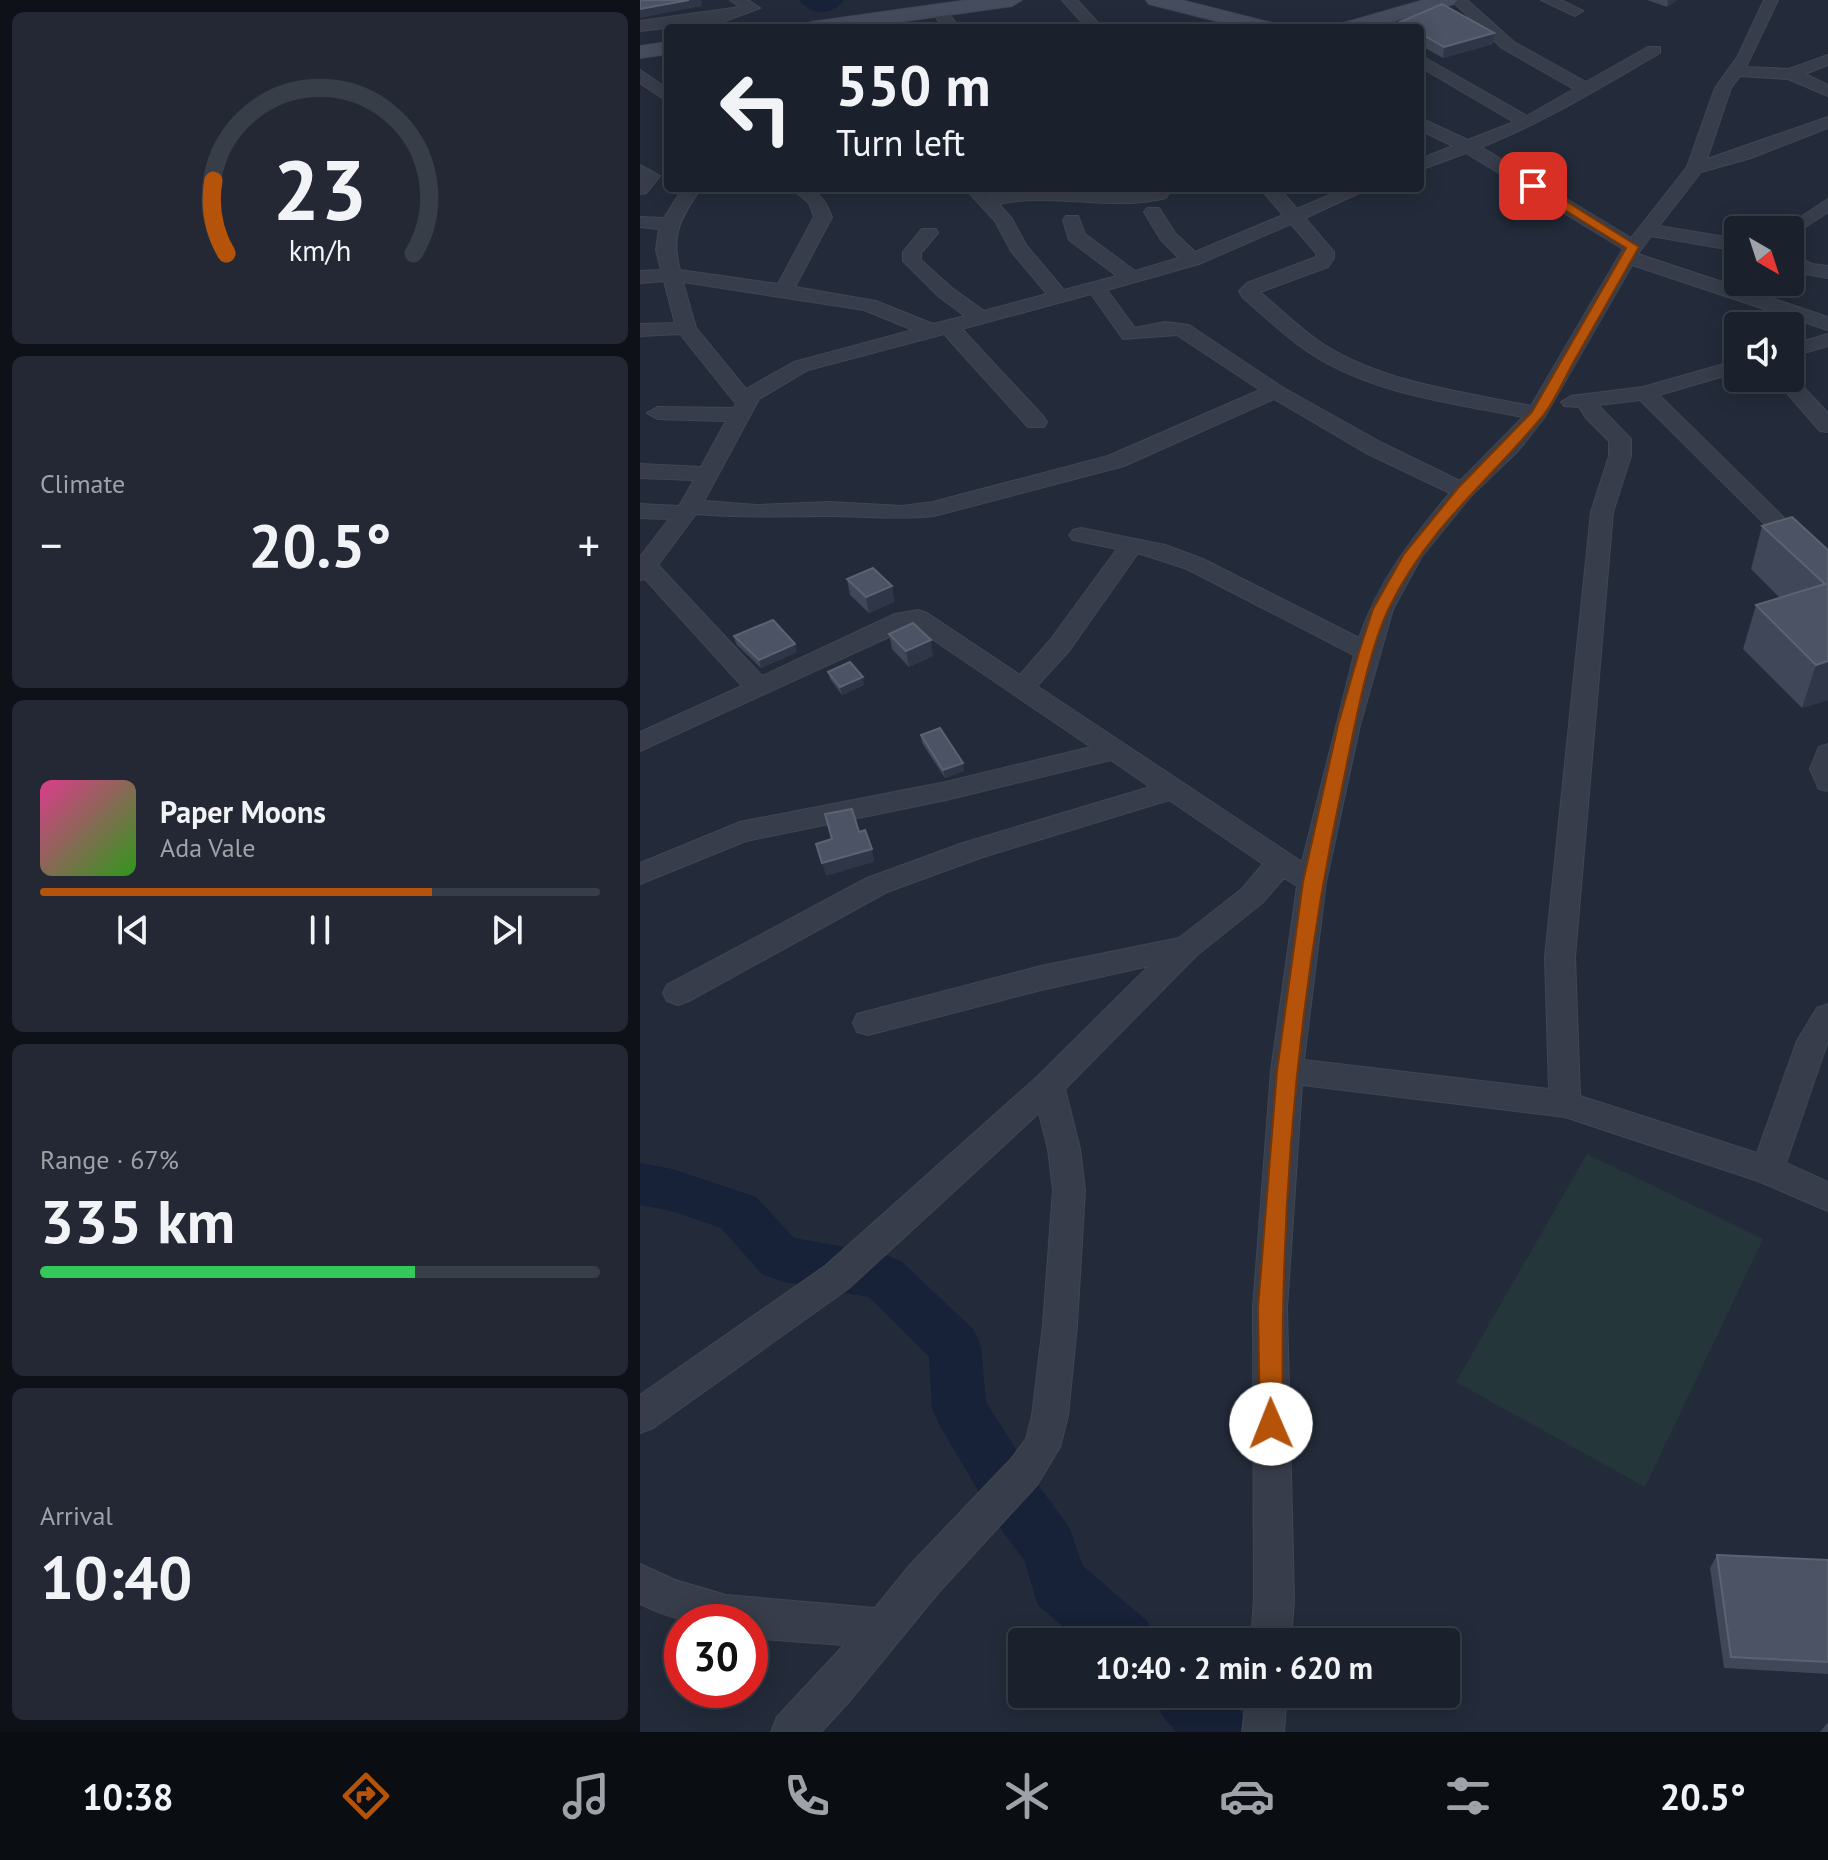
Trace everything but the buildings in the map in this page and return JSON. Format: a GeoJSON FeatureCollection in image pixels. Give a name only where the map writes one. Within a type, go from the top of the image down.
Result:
{"type":"FeatureCollection","features":[{"type":"Feature","properties":{"kind":"main road"},"geometry":{"type":"LineString","coordinates":[[842,24],[1012,0]]}},
{"type":"Feature","properties":{"kind":"main road"},"geometry":{"type":"LineString","coordinates":[[1156,0],[1253,24]]}},
{"type":"Feature","properties":{"kind":"main road"},"geometry":{"type":"LineString","coordinates":[[1369,24],[1447,0]]}},
{"type":"Feature","properties":{"kind":"main road"},"geometry":{"type":"LineString","coordinates":[[640,52],[664,49]]}},
{"type":"Feature","properties":{"kind":"street"},"geometry":{"type":"LineString","coordinates":[[640,26],[660,20],[717,17],[752,8],[737,0]]}},
{"type":"Feature","properties":{"kind":"street"},"geometry":{"type":"LineString","coordinates":[[1069,0],[1090,24]]}},
{"type":"Feature","properties":{"kind":"street"},"geometry":{"type":"LineString","coordinates":[[1458,0],[1508,45],[1588,90]]}},
{"type":"Feature","properties":{"kind":"street"},"geometry":{"type":"LineString","coordinates":[[1548,0],[1575,11]]}},
{"type":"Feature","properties":{"kind":"street"},"geometry":{"type":"LineString","coordinates":[[1272,1628],[1270,1308],[1287,1071],[1312,882],[1347,725],[1367,652],[1381,609],[1412,554],[1463,491],[1542,407],[1636,245],[1695,168],[1723,88],[1746,56],[1771,0]]}},
{"type":"Feature","properties":{"kind":"street"},"geometry":{"type":"LineString","coordinates":[[938,10],[949,24]]}},
{"type":"Feature","properties":{"kind":"street"},"geometry":{"type":"LineString","coordinates":[[1424,163],[1527,123],[1654,50]]}},
{"type":"Feature","properties":{"kind":"street"},"geometry":{"type":"LineString","coordinates":[[1791,74],[1828,60]]}},
{"type":"Feature","properties":{"kind":"street"},"geometry":{"type":"LineString","coordinates":[[1424,62],[1527,123]]}},
{"type":"Feature","properties":{"kind":"street"},"geometry":{"type":"LineString","coordinates":[[1734,71],[1791,74],[1828,91]]}},
{"type":"Feature","properties":{"kind":"street"},"geometry":{"type":"LineString","coordinates":[[1695,168],[1745,154],[1828,122]]}},
{"type":"Feature","properties":{"kind":"street"},"geometry":{"type":"LineString","coordinates":[[1424,125],[1636,245],[1828,324]]}},
{"type":"Feature","properties":{"kind":"street"},"geometry":{"type":"LineString","coordinates":[[640,170],[651,176],[640,189]]}},
{"type":"Feature","properties":{"kind":"street"},"geometry":{"type":"LineString","coordinates":[[689,192],[669,224],[665,250],[681,300],[686,328],[744,409]]}},
{"type":"Feature","properties":{"kind":"street"},"geometry":{"type":"LineString","coordinates":[[783,291],[823,217],[817,201],[805,192]]}},
{"type":"Feature","properties":{"kind":"street"},"geometry":{"type":"LineString","coordinates":[[980,195],[1034,194],[1089,199],[1124,198],[1161,192]]}},
{"type":"Feature","properties":{"kind":"street"},"geometry":{"type":"LineString","coordinates":[[1272,192],[1325,252],[1325,258],[1321,263],[1249,291],[1317,349],[1380,377],[1542,407],[1645,393],[1724,370]]}},
{"type":"Feature","properties":{"kind":"street"},"geometry":{"type":"LineString","coordinates":[[759,688],[645,564],[688,510],[744,409],[760,388],[801,366],[1192,260],[1351,192]]}},
{"type":"Feature","properties":{"kind":"street"},"geometry":{"type":"LineString","coordinates":[[980,195],[1003,219],[1018,247],[1060,297]]}},
{"type":"Feature","properties":{"kind":"street"},"geometry":{"type":"LineString","coordinates":[[1804,221],[1828,204]]}},
{"type":"Feature","properties":{"kind":"street"},"geometry":{"type":"LineString","coordinates":[[1153,212],[1168,236],[1192,260]]}},
{"type":"Feature","properties":{"kind":"street"},"geometry":{"type":"LineString","coordinates":[[1072,220],[1076,236],[1132,278]]}},
{"type":"Feature","properties":{"kind":"street"},"geometry":{"type":"LineString","coordinates":[[640,222],[669,224]]}},
{"type":"Feature","properties":{"kind":"street"},"geometry":{"type":"LineString","coordinates":[[929,233],[912,252],[912,261],[945,292],[981,318]]}},
{"type":"Feature","properties":{"kind":"street"},"geometry":{"type":"LineString","coordinates":[[1636,245],[1724,245]]}},
{"type":"Feature","properties":{"kind":"street"},"geometry":{"type":"LineString","coordinates":[[1804,267],[1828,272]]}},
{"type":"Feature","properties":{"kind":"street"},"geometry":{"type":"LineString","coordinates":[[640,277],[672,275],[869,305],[940,328],[1005,385],[1036,422]]}},
{"type":"Feature","properties":{"kind":"street"},"geometry":{"type":"LineString","coordinates":[[1096,288],[1130,335],[1165,328],[1182,329],[1275,391],[1374,448],[1463,491]]}},
{"type":"Feature","properties":{"kind":"street"},"geometry":{"type":"LineString","coordinates":[[640,330],[686,328]]}},
{"type":"Feature","properties":{"kind":"street"},"geometry":{"type":"LineString","coordinates":[[1804,347],[1828,340]]}},
{"type":"Feature","properties":{"kind":"street"},"geometry":{"type":"LineString","coordinates":[[640,511],[830,509],[902,513],[934,509],[1130,457],[1275,391]]}},
{"type":"Feature","properties":{"kind":"street"},"geometry":{"type":"LineString","coordinates":[[1797,392],[1828,426]]}},
{"type":"Feature","properties":{"kind":"street"},"geometry":{"type":"LineString","coordinates":[[1645,393],[1828,574]]}},
{"type":"Feature","properties":{"kind":"street"},"geometry":{"type":"LineString","coordinates":[[1565,1104],[1560,957],[1602,512],[1620,456],[1620,439],[1593,414],[1586,402]]}},
{"type":"Feature","properties":{"kind":"street"},"geometry":{"type":"LineString","coordinates":[[658,413],[744,409]]}},
{"type":"Feature","properties":{"kind":"street"},"geometry":{"type":"LineString","coordinates":[[640,471],[708,474]]}},
{"type":"Feature","properties":{"kind":"street"},"geometry":{"type":"LineString","coordinates":[[1081,535],[1132,545],[1195,564],[1367,652]]}},
{"type":"Feature","properties":{"kind":"street"},"geometry":{"type":"LineString","coordinates":[[1021,689],[1060,645],[1132,545]]}},
{"type":"Feature","properties":{"kind":"street"},"geometry":{"type":"LineString","coordinates":[[640,742],[911,617],[931,625],[1111,751],[1312,882]]}},
{"type":"Feature","properties":{"kind":"street"},"geometry":{"type":"LineString","coordinates":[[640,874],[740,832],[946,791],[1111,751]]}},
{"type":"Feature","properties":{"kind":"street"},"geometry":{"type":"LineString","coordinates":[[1828,753],[1823,769],[1828,782]]}},
{"type":"Feature","properties":{"kind":"street"},"geometry":{"type":"LineString","coordinates":[[678,993],[877,885],[973,850],[1171,790]]}},
{"type":"Feature","properties":{"kind":"street"},"geometry":{"type":"LineString","coordinates":[[640,1416],[837,1277],[1048,1086],[1187,947],[1252,896],[1281,862]]}},
{"type":"Feature","properties":{"kind":"street"},"geometry":{"type":"LineString","coordinates":[[868,1023],[1041,978],[1187,947]]}},
{"type":"Feature","properties":{"kind":"street"},"geometry":{"type":"LineString","coordinates":[[1767,1170],[1812,1041],[1828,1016]]}},
{"type":"Feature","properties":{"kind":"street"},"geometry":{"type":"LineString","coordinates":[[1287,1071],[1565,1104],[1767,1170],[1828,1197]]}},
{"type":"Feature","properties":{"kind":"street"},"geometry":{"type":"LineString","coordinates":[[792,1732],[833,1690],[924,1579],[1014,1482],[1042,1447],[1050,1416],[1060,1325],[1069,1190],[1064,1149],[1048,1086]]}},
{"type":"Feature","properties":{"kind":"street"},"geometry":{"type":"LineString","coordinates":[[640,1583],[677,1602],[709,1611],[882,1628]]}},
{"type":"Feature","properties":{"kind":"shaded area"},"geometry":{"type":"Polygon","coordinates":[[[1587,1154],[1763,1239],[1645,1487],[1456,1382],[1587,1154]]]}},
{"type":"Feature","properties":{"kind":"waterway"},"geometry":{"type":"LineString","coordinates":[[810,0],[826,6],[833,0]]}},
{"type":"Feature","properties":{"kind":"waterway"},"geometry":{"type":"LineString","coordinates":[[640,1184],[672,1190],[738,1212],[780,1258],[883,1277],[955,1347],[959,1408],[1021,1509],[1049,1547],[1059,1584],[1110,1628]]}},
{"type":"Feature","properties":{"kind":"waterway"},"geometry":{"type":"LineString","coordinates":[[1196,1708],[1218,1732]]}},
{"type":"Feature","properties":{"kind":"route"},"geometry":{"type":"LineString","coordinates":[[1271,1424],[1270,1308],[1287,1071],[1312,882],[1347,725],[1367,652],[1381,609],[1412,554],[1463,491],[1510,446],[1537,414],[1633,247],[1533,186]]}}]}
